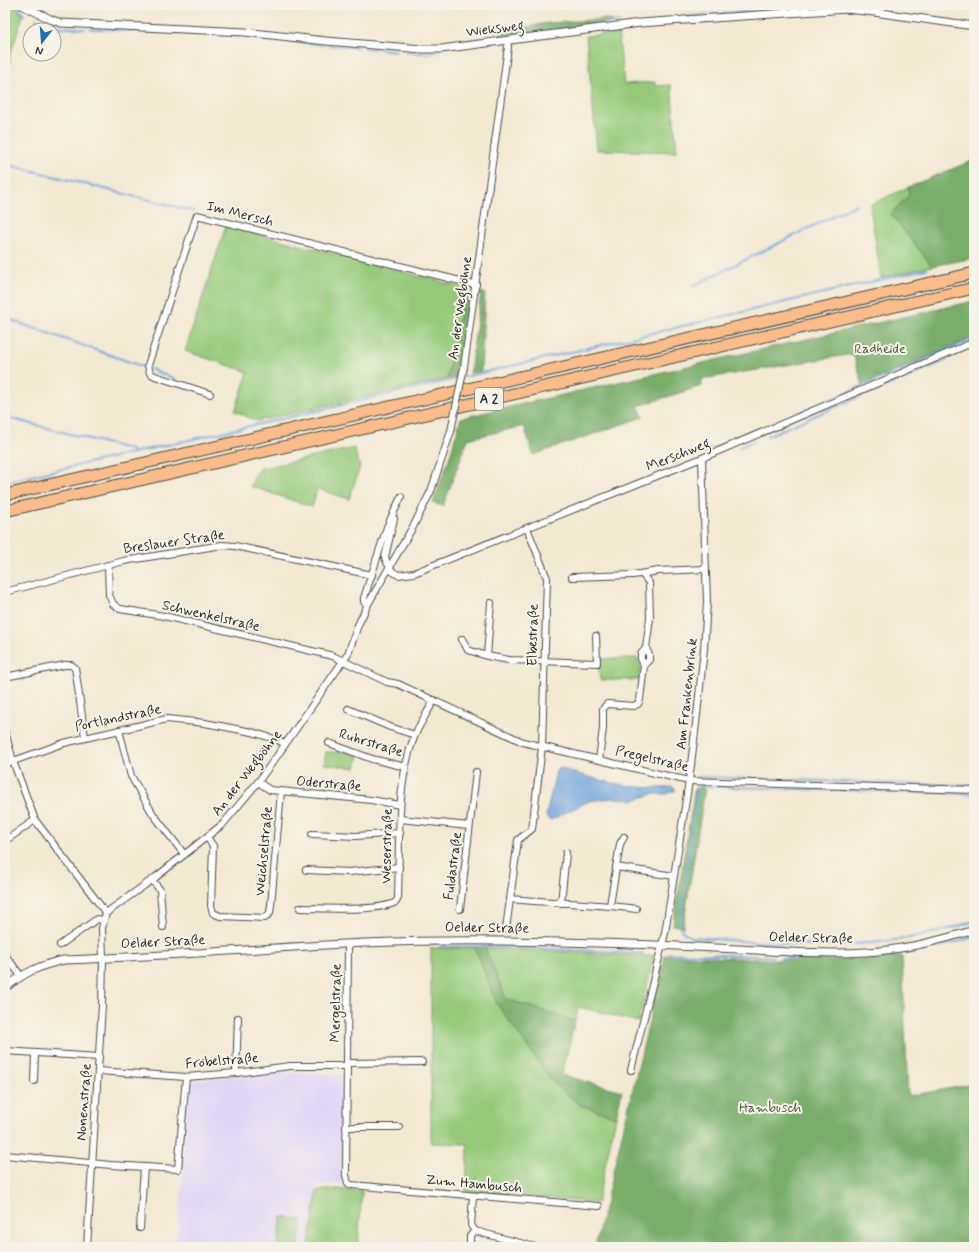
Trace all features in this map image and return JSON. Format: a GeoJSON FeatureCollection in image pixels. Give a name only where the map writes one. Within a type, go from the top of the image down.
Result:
{"type":"FeatureCollection","features":[{"type":"Feature","properties":{"kind":"highway","name":"A 2"},"geometry":{"type":"LineString","coordinates":[[5,496],[974,272]]}},
{"type":"Feature","properties":{"kind":"highway","name":"A 2"},"geometry":{"type":"LineString","coordinates":[[5,511],[974,288]]}},
{"type":"Feature","properties":{"kind":"street","name":"Wieksweg"},"geometry":{"type":"LineString","coordinates":[[22,5],[50,19],[62,23],[245,32],[311,40],[422,49],[442,49],[640,23],[783,13],[805,8],[847,9],[874,12],[974,28]]}},
{"type":"Feature","properties":{"kind":"street"},"geometry":{"type":"LineString","coordinates":[[783,13],[788,5]]}},
{"type":"Feature","properties":{"kind":"street","name":"An der Wegböhne"},"geometry":{"type":"LineString","coordinates":[[106,913],[152,880],[223,824],[258,782],[344,661],[368,604],[414,525],[431,491],[451,431],[464,367],[508,47],[507,40]]}},
{"type":"Feature","properties":{"kind":"street","name":"Im Mersch"},"geometry":{"type":"LineString","coordinates":[[210,394],[155,376],[150,373],[148,365],[197,216],[476,285]]}},
{"type":"Feature","properties":{"kind":"street","name":"Merschweg"},"geometry":{"type":"LineString","coordinates":[[390,568],[398,575],[414,573],[702,458],[974,342]]}},
{"type":"Feature","properties":{"kind":"street","name":"Am Frankenbrink"},"geometry":{"type":"LineString","coordinates":[[632,1070],[666,933],[689,781],[704,649],[707,602],[702,458]]}},
{"type":"Feature","properties":{"kind":"street","name":"An der Wegböhne"},"geometry":{"type":"LineString","coordinates":[[368,604],[364,602],[364,598],[388,527],[401,497]]}},
{"type":"Feature","properties":{"kind":"street","name":"An der Wegböhne"},"geometry":{"type":"LineString","coordinates":[[390,568],[385,557],[394,521],[394,513]]}},
{"type":"Feature","properties":{"kind":"street","name":"Elbestraße"},"geometry":{"type":"LineString","coordinates":[[506,929],[518,840],[532,830],[542,747],[547,578],[527,528]]}},
{"type":"Feature","properties":{"kind":"street","name":"Breslauer Straße"},"geometry":{"type":"LineString","coordinates":[[5,592],[124,561],[222,545],[235,546],[372,575]]}},
{"type":"Feature","properties":{"kind":"street","name":"Schwenkelstraße"},"geometry":{"type":"LineString","coordinates":[[108,565],[109,595],[113,604],[120,609],[164,616],[333,656],[344,661]]}},
{"type":"Feature","properties":{"kind":"street"},"geometry":{"type":"LineString","coordinates":[[572,577],[706,569]]}},
{"type":"Feature","properties":{"kind":"street"},"geometry":{"type":"LineString","coordinates":[[649,583],[659,571]]}},
{"type":"Feature","properties":{"kind":"street"},"geometry":{"type":"LineString","coordinates":[[599,760],[603,728],[603,709],[607,704],[634,706],[638,704],[640,700],[644,664],[641,659],[641,654],[646,648],[650,618],[649,583],[642,574]]}},
{"type":"Feature","properties":{"kind":"street"},"geometry":{"type":"LineString","coordinates":[[487,656],[491,603]]}},
{"type":"Feature","properties":{"kind":"street"},"geometry":{"type":"LineString","coordinates":[[462,639],[468,650],[487,656],[509,660],[597,663],[596,636]]}},
{"type":"Feature","properties":{"kind":"street","name":"Pregelstraße"},"geometry":{"type":"LineString","coordinates":[[344,661],[387,682],[398,684],[434,700],[523,742],[689,781],[974,790]]}},
{"type":"Feature","properties":{"kind":"street"},"geometry":{"type":"LineString","coordinates":[[5,677],[71,665],[75,668],[85,737]]}},
{"type":"Feature","properties":{"kind":"street","name":"Weserstraße"},"geometry":{"type":"LineString","coordinates":[[300,908],[377,907],[396,902],[398,898],[400,805],[406,767],[415,735],[434,700]]}},
{"type":"Feature","properties":{"kind":"street"},"geometry":{"type":"LineString","coordinates":[[348,710],[390,727],[415,735]]}},
{"type":"Feature","properties":{"kind":"street","name":"Portlandstraße"},"geometry":{"type":"LineString","coordinates":[[5,764],[85,737],[167,719],[198,722],[252,732],[278,740],[285,744]]}},
{"type":"Feature","properties":{"kind":"street"},"geometry":{"type":"LineString","coordinates":[[119,730],[130,776],[153,814],[184,854]]}},
{"type":"Feature","properties":{"kind":"street"},"geometry":{"type":"LineString","coordinates":[[5,732],[13,761],[35,820],[106,913],[103,920],[103,959]]}},
{"type":"Feature","properties":{"kind":"street","name":"Ruhrstraße"},"geometry":{"type":"LineString","coordinates":[[329,743],[372,759],[406,767]]}},
{"type":"Feature","properties":{"kind":"street","name":"Fuldastraße"},"geometry":{"type":"LineString","coordinates":[[460,909],[476,772]]}},
{"type":"Feature","properties":{"kind":"street","name":"Oderstraße"},"geometry":{"type":"LineString","coordinates":[[258,782],[270,790],[281,792],[371,800],[400,805]]}},
{"type":"Feature","properties":{"kind":"street","name":"Weichselstraße"},"geometry":{"type":"LineString","coordinates":[[207,837],[213,846],[211,906],[213,913],[220,916],[265,918],[270,913],[281,792]]}},
{"type":"Feature","properties":{"kind":"street","name":"Fuldastraße"},"geometry":{"type":"LineString","coordinates":[[400,819],[470,826]]}},
{"type":"Feature","properties":{"kind":"street"},"geometry":{"type":"LineString","coordinates":[[5,841],[35,820]]}},
{"type":"Feature","properties":{"kind":"street"},"geometry":{"type":"LineString","coordinates":[[312,834],[356,836],[400,833]]}},
{"type":"Feature","properties":{"kind":"street"},"geometry":{"type":"LineString","coordinates":[[610,905],[620,844],[624,837]]}},
{"type":"Feature","properties":{"kind":"street"},"geometry":{"type":"LineString","coordinates":[[562,903],[566,853]]}},
{"type":"Feature","properties":{"kind":"street"},"geometry":{"type":"LineString","coordinates":[[306,870],[349,872],[399,867]]}},
{"type":"Feature","properties":{"kind":"street"},"geometry":{"type":"LineString","coordinates":[[616,867],[674,876]]}},
{"type":"Feature","properties":{"kind":"street"},"geometry":{"type":"LineString","coordinates":[[152,880],[160,890],[163,927]]}},
{"type":"Feature","properties":{"kind":"street"},"geometry":{"type":"LineString","coordinates":[[510,899],[610,905],[636,909]]}},
{"type":"Feature","properties":{"kind":"street"},"geometry":{"type":"LineString","coordinates":[[60,944],[97,919],[103,920]]}},
{"type":"Feature","properties":{"kind":"street","name":"Oelder Straße"},"geometry":{"type":"LineString","coordinates":[[5,988],[21,976],[47,964],[64,960],[348,944],[443,941],[504,941],[828,953],[868,952],[904,948],[947,939],[974,930]]}},
{"type":"Feature","properties":{"kind":"street","name":"Mergelstraße"},"geometry":{"type":"LineString","coordinates":[[348,944],[346,1127],[346,1175],[348,1183]]}},
{"type":"Feature","properties":{"kind":"street"},"geometry":{"type":"LineString","coordinates":[[5,955],[21,976]]}},
{"type":"Feature","properties":{"kind":"street","name":"Nonenstraße"},"geometry":{"type":"LineString","coordinates":[[87,1247],[99,1057],[103,959]]}},
{"type":"Feature","properties":{"kind":"street"},"geometry":{"type":"LineString","coordinates":[[236,1073],[238,1018]]}},
{"type":"Feature","properties":{"kind":"street"},"geometry":{"type":"LineString","coordinates":[[5,1052],[99,1057]]}},
{"type":"Feature","properties":{"kind":"street"},"geometry":{"type":"LineString","coordinates":[[34,1081],[35,1053]]}},
{"type":"Feature","properties":{"kind":"street","name":"Mergelstraße"},"geometry":{"type":"LineString","coordinates":[[347,1064],[422,1062]]}},
{"type":"Feature","properties":{"kind":"street","name":"Fröbelstraße"},"geometry":{"type":"LineString","coordinates":[[98,1071],[186,1077],[236,1073],[290,1066],[347,1064]]}},
{"type":"Feature","properties":{"kind":"street"},"geometry":{"type":"LineString","coordinates":[[5,1155],[176,1170],[179,1167],[186,1077]]}},
{"type":"Feature","properties":{"kind":"street"},"geometry":{"type":"LineString","coordinates":[[346,1127],[399,1127]]}},
{"type":"Feature","properties":{"kind":"street"},"geometry":{"type":"LineString","coordinates":[[140,1228],[144,1167]]}},
{"type":"Feature","properties":{"kind":"street","name":"Zum Hambusch"},"geometry":{"type":"LineString","coordinates":[[348,1183],[351,1185],[599,1206]]}},
{"type":"Feature","properties":{"kind":"street"},"geometry":{"type":"LineString","coordinates":[[473,1196],[471,1225],[475,1231],[535,1247]]}},
{"type":"Feature","properties":{"kind":"street"},"geometry":{"type":"LineString","coordinates":[[470,1247],[470,1236],[475,1231]]}},
{"type":"Feature","properties":{"kind":"shaded area"},"geometry":{"type":"Polygon","coordinates":[[[275,1072],[342,1074],[342,1183],[317,1186],[309,1247],[176,1247],[183,1175],[188,1085],[191,1082],[198,1080],[275,1072]]]}},
{"type":"Feature","properties":{"kind":"green space"},"geometry":{"type":"Polygon","coordinates":[[[5,5],[16,8],[23,16],[9,58],[5,57],[5,5]]]}},
{"type":"Feature","properties":{"kind":"green space"},"geometry":{"type":"Polygon","coordinates":[[[605,19],[613,21],[497,37],[498,33],[547,23],[605,19]]]}},
{"type":"Feature","properties":{"kind":"green space"},"geometry":{"type":"Polygon","coordinates":[[[618,32],[624,84],[655,82],[655,86],[671,85],[677,152],[597,150],[586,36],[618,32]]]}},
{"type":"Feature","properties":{"kind":"green space"},"geometry":{"type":"Polygon","coordinates":[[[974,160],[974,258],[932,266],[891,214],[909,195],[908,187],[974,160]]]}},
{"type":"Feature","properties":{"kind":"green space"},"geometry":{"type":"Polygon","coordinates":[[[908,187],[909,195],[891,214],[932,266],[881,278],[870,205],[908,187]]]}},
{"type":"Feature","properties":{"kind":"green space"},"geometry":{"type":"Polygon","coordinates":[[[226,226],[465,288],[447,379],[257,421],[235,411],[248,372],[185,351],[226,226]]]}},
{"type":"Feature","properties":{"kind":"green space"},"geometry":{"type":"Polygon","coordinates":[[[465,288],[470,289],[457,377],[447,379],[465,288]]]}},
{"type":"Feature","properties":{"kind":"green space"},"geometry":{"type":"Polygon","coordinates":[[[481,292],[485,293],[481,371],[470,373],[481,292]]]}},
{"type":"Feature","properties":{"kind":"green space","name":"Radheide"},"geometry":{"type":"Polygon","coordinates":[[[974,301],[974,337],[863,385],[853,354],[702,379],[702,386],[638,406],[643,417],[533,455],[524,426],[468,439],[443,506],[433,503],[448,462],[461,418],[974,301]]]}},
{"type":"Feature","properties":{"kind":"green space"},"geometry":{"type":"Polygon","coordinates":[[[354,448],[360,467],[349,499],[317,489],[312,507],[250,486],[258,469],[354,448]]]}},
{"type":"Feature","properties":{"kind":"green space"},"geometry":{"type":"Polygon","coordinates":[[[637,658],[641,667],[639,680],[600,680],[598,659],[637,658]]]}},
{"type":"Feature","properties":{"kind":"green space"},"geometry":{"type":"Polygon","coordinates":[[[326,752],[346,752],[359,756],[356,768],[324,764],[326,752]]]}},
{"type":"Feature","properties":{"kind":"green space"},"geometry":{"type":"Polygon","coordinates":[[[695,788],[705,788],[683,927],[673,925],[695,788]]]}},
{"type":"Feature","properties":{"kind":"green space"},"geometry":{"type":"Polygon","coordinates":[[[431,948],[475,948],[497,1004],[580,1105],[616,1117],[597,1203],[466,1191],[468,1144],[431,1143],[431,948]]]}},
{"type":"Feature","properties":{"kind":"green space"},"geometry":{"type":"Polygon","coordinates":[[[475,948],[485,948],[506,999],[575,1021],[562,1075],[622,1091],[616,1117],[580,1105],[552,1081],[497,1004],[475,948]]]}},
{"type":"Feature","properties":{"kind":"green space"},"geometry":{"type":"Polygon","coordinates":[[[485,948],[654,956],[638,1022],[579,1007],[575,1021],[506,999],[485,948]]]}},
{"type":"Feature","properties":{"kind":"green space","name":"Hambusch"},"geometry":{"type":"Polygon","coordinates":[[[665,955],[813,960],[872,959],[902,956],[908,1096],[974,1084],[974,1247],[595,1247],[665,955]]]}},
{"type":"Feature","properties":{"kind":"green space"},"geometry":{"type":"Polygon","coordinates":[[[337,1189],[362,1191],[358,1247],[309,1247],[317,1191],[337,1189]]]}},
{"type":"Feature","properties":{"kind":"green space"},"geometry":{"type":"Polygon","coordinates":[[[282,1217],[302,1220],[298,1247],[278,1247],[282,1217]]]}},
{"type":"Feature","properties":{"kind":"water"},"geometry":{"type":"Polygon","coordinates":[[[560,768],[616,784],[659,788],[673,787],[676,790],[667,794],[653,794],[634,800],[613,798],[589,801],[551,820],[546,816],[556,771],[560,768]]]}},
{"type":"Feature","properties":{"kind":"waterway"},"geometry":{"type":"LineString","coordinates":[[14,5],[20,9],[24,15]]}},
{"type":"Feature","properties":{"kind":"waterway"},"geometry":{"type":"LineString","coordinates":[[30,5],[36,8]]}},
{"type":"Feature","properties":{"kind":"waterway"},"geometry":{"type":"LineString","coordinates":[[683,17],[772,10]]}},
{"type":"Feature","properties":{"kind":"waterway"},"geometry":{"type":"LineString","coordinates":[[36,19],[44,22]]}},
{"type":"Feature","properties":{"kind":"waterway"},"geometry":{"type":"LineString","coordinates":[[330,38],[422,45],[441,44],[619,22]]}},
{"type":"Feature","properties":{"kind":"waterway"},"geometry":{"type":"LineString","coordinates":[[62,27],[85,29]]}},
{"type":"Feature","properties":{"kind":"waterway"},"geometry":{"type":"LineString","coordinates":[[90,29],[167,32]]}},
{"type":"Feature","properties":{"kind":"waterway"},"geometry":{"type":"LineString","coordinates":[[175,33],[235,35],[238,37]]}},
{"type":"Feature","properties":{"kind":"waterway"},"geometry":{"type":"LineString","coordinates":[[250,38],[259,38]]}},
{"type":"Feature","properties":{"kind":"waterway"},"geometry":{"type":"LineString","coordinates":[[264,38],[325,45]]}},
{"type":"Feature","properties":{"kind":"waterway"},"geometry":{"type":"LineString","coordinates":[[329,45],[357,48]]}},
{"type":"Feature","properties":{"kind":"waterway"},"geometry":{"type":"LineString","coordinates":[[364,48],[375,49]]}},
{"type":"Feature","properties":{"kind":"waterway"},"geometry":{"type":"LineString","coordinates":[[379,49],[398,51]]}},
{"type":"Feature","properties":{"kind":"waterway"},"geometry":{"type":"LineString","coordinates":[[407,52],[438,52]]}},
{"type":"Feature","properties":{"kind":"waterway"},"geometry":{"type":"LineString","coordinates":[[5,75],[10,59]]}},
{"type":"Feature","properties":{"kind":"waterway"},"geometry":{"type":"LineString","coordinates":[[5,164],[193,211]]}},
{"type":"Feature","properties":{"kind":"waterway"},"geometry":{"type":"LineString","coordinates":[[693,286],[857,204]]}},
{"type":"Feature","properties":{"kind":"waterway"},"geometry":{"type":"LineString","coordinates":[[464,377],[927,269]]}},
{"type":"Feature","properties":{"kind":"waterway"},"geometry":{"type":"LineString","coordinates":[[5,318],[144,367]]}},
{"type":"Feature","properties":{"kind":"waterway"},"geometry":{"type":"LineString","coordinates":[[710,450],[974,339]]}},
{"type":"Feature","properties":{"kind":"waterway"},"geometry":{"type":"LineString","coordinates":[[767,436],[947,360]]}},
{"type":"Feature","properties":{"kind":"waterway"},"geometry":{"type":"LineString","coordinates":[[151,369],[175,379]]}},
{"type":"Feature","properties":{"kind":"waterway"},"geometry":{"type":"LineString","coordinates":[[5,482],[460,378]]}},
{"type":"Feature","properties":{"kind":"waterway"},"geometry":{"type":"LineString","coordinates":[[5,417],[132,450],[134,453]]}},
{"type":"Feature","properties":{"kind":"waterway"},"geometry":{"type":"LineString","coordinates":[[738,448],[754,441]]}},
{"type":"Feature","properties":{"kind":"waterway"},"geometry":{"type":"LineString","coordinates":[[699,777],[974,786]]}},
{"type":"Feature","properties":{"kind":"waterway"},"geometry":{"type":"LineString","coordinates":[[974,794],[699,786],[697,789],[680,924],[683,932],[691,937],[770,943],[824,945],[903,939],[939,932],[974,921]]}},
{"type":"Feature","properties":{"kind":"waterway"},"geometry":{"type":"LineString","coordinates":[[907,953],[950,944],[974,937]]}},
{"type":"Feature","properties":{"kind":"waterway"},"geometry":{"type":"LineString","coordinates":[[439,947],[484,946],[642,953]]}},
{"type":"Feature","properties":{"kind":"waterway"},"geometry":{"type":"LineString","coordinates":[[669,953],[773,957]]}},
{"type":"Feature","properties":{"kind":"waterway"},"geometry":{"type":"LineString","coordinates":[[781,958],[840,958],[900,954]]}}]}
